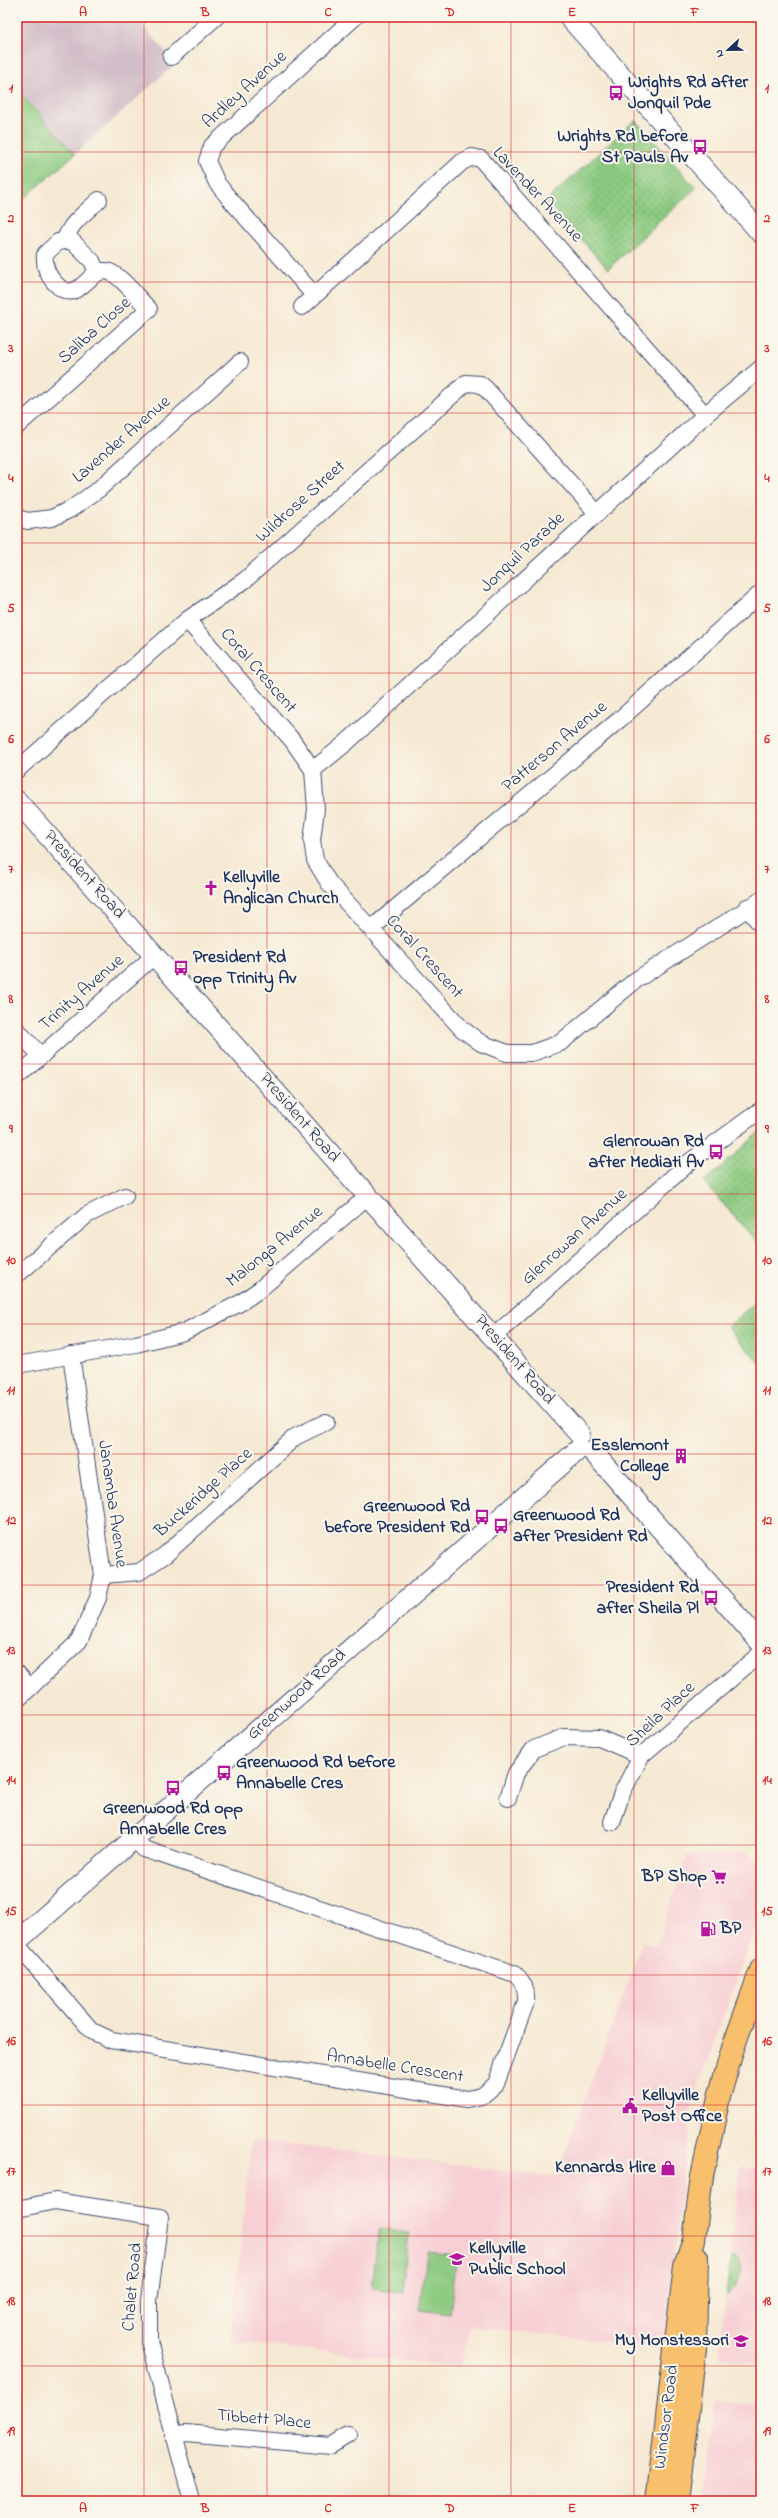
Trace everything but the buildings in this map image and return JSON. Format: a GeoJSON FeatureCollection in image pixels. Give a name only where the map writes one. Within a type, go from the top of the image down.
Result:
{"type":"FeatureCollection","features":[{"type":"Feature","properties":{"kind":"main road","name":"Windsor Road"},"geometry":{"type":"LineString","coordinates":[[657,2501],[685,2266],[694,2240],[702,2176],[718,2102],[733,2048],[761,1970]]}},
{"type":"Feature","properties":{"kind":"main road","name":"Windsor Road"},"geometry":{"type":"LineString","coordinates":[[677,2501],[696,2343],[699,2265],[694,2240]]}},
{"type":"Feature","properties":{"kind":"street"},"geometry":{"type":"LineString","coordinates":[[171,57],[216,17]]}},
{"type":"Feature","properties":{"kind":"street","name":"Ardley Avenue"},"geometry":{"type":"LineString","coordinates":[[314,295],[217,183],[207,161],[212,146],[355,17]]}},
{"type":"Feature","properties":{"kind":"street"},"geometry":{"type":"LineString","coordinates":[[568,17],[761,233]]}},
{"type":"Feature","properties":{"kind":"street","name":"Lavender Avenue"},"geometry":{"type":"LineString","coordinates":[[302,307],[462,162],[472,157],[481,159],[705,415]]}},
{"type":"Feature","properties":{"kind":"street"},"geometry":{"type":"LineString","coordinates":[[65,240],[68,231],[74,223],[99,200]]}},
{"type":"Feature","properties":{"kind":"street"},"geometry":{"type":"LineString","coordinates":[[65,240],[75,242],[92,261],[97,272],[82,287],[66,291],[58,286],[49,276],[44,263],[45,254],[58,242],[65,240]]}},
{"type":"Feature","properties":{"kind":"street","name":"Saliba Close"},"geometry":{"type":"LineString","coordinates":[[17,426],[149,309],[116,275],[106,271],[97,272]]}},
{"type":"Feature","properties":{"kind":"street","name":"Lavender Avenue"},"geometry":{"type":"LineString","coordinates":[[17,518],[28,521],[52,518],[71,509],[99,489],[240,362]]}},
{"type":"Feature","properties":{"kind":"street","name":"Jonquil Parade"},"geometry":{"type":"LineString","coordinates":[[313,770],[346,742],[705,415],[761,368]]}},
{"type":"Feature","properties":{"kind":"street","name":"Wildrose Street"},"geometry":{"type":"LineString","coordinates":[[17,770],[187,620],[245,580],[466,383],[480,384],[486,389],[597,513]]}},
{"type":"Feature","properties":{"kind":"street","name":"Patterson Avenue"},"geometry":{"type":"LineString","coordinates":[[372,928],[619,720],[761,593]]}},
{"type":"Feature","properties":{"kind":"street","name":"Coral Crescent"},"geometry":{"type":"LineString","coordinates":[[187,620],[292,740],[313,770],[316,809],[312,840],[315,860],[329,883],[470,1036],[491,1048],[507,1053],[532,1053],[560,1043],[636,980],[746,907],[761,900]]}},
{"type":"Feature","properties":{"kind":"street","name":"President Road"},"geometry":{"type":"LineString","coordinates":[[17,801],[493,1336],[583,1445],[761,1644]]}},
{"type":"Feature","properties":{"kind":"street"},"geometry":{"type":"LineString","coordinates":[[746,907],[761,925]]}},
{"type":"Feature","properties":{"kind":"street","name":"Trinity Avenue"},"geometry":{"type":"LineString","coordinates":[[17,1077],[155,955]]}},
{"type":"Feature","properties":{"kind":"street"},"geometry":{"type":"LineString","coordinates":[[17,1030],[41,1056]]}},
{"type":"Feature","properties":{"kind":"street","name":"Glenrowan Avenue"},"geometry":{"type":"LineString","coordinates":[[493,1336],[692,1160],[761,1110]]}},
{"type":"Feature","properties":{"kind":"street"},"geometry":{"type":"LineString","coordinates":[[17,1275],[87,1215],[125,1196]]}},
{"type":"Feature","properties":{"kind":"street","name":"Malonga Avenue"},"geometry":{"type":"LineString","coordinates":[[17,1365],[136,1344],[184,1332],[217,1315],[259,1290],[368,1196]]}},
{"type":"Feature","properties":{"kind":"street","name":"Janamba Avenue"},"geometry":{"type":"LineString","coordinates":[[17,1700],[79,1641],[98,1598],[103,1575],[71,1355]]}},
{"type":"Feature","properties":{"kind":"street","name":"Buckeridge Place"},"geometry":{"type":"LineString","coordinates":[[103,1575],[139,1572],[165,1556],[295,1437],[326,1422]]}},
{"type":"Feature","properties":{"kind":"street","name":"Greenwood Road"},"geometry":{"type":"LineString","coordinates":[[17,1941],[583,1445]]}},
{"type":"Feature","properties":{"kind":"street","name":"Sheila Place"},"geometry":{"type":"LineString","coordinates":[[612,1822],[622,1793],[641,1756],[761,1654]]}},
{"type":"Feature","properties":{"kind":"street"},"geometry":{"type":"LineString","coordinates":[[17,1673],[30,1688]]}},
{"type":"Feature","properties":{"kind":"street"},"geometry":{"type":"LineString","coordinates":[[508,1798],[516,1773],[534,1749],[564,1737],[599,1738],[641,1756]]}},
{"type":"Feature","properties":{"kind":"street","name":"Annabelle Crescent"},"geometry":{"type":"LineString","coordinates":[[17,1945],[92,2030],[111,2040],[467,2099],[482,2096],[496,2084],[526,2002],[526,1992],[522,1981],[515,1974],[144,1849],[133,1838]]}},
{"type":"Feature","properties":{"kind":"street","name":"Chalet Road"},"geometry":{"type":"LineString","coordinates":[[17,2209],[55,2201],[160,2217],[149,2300],[149,2341],[173,2435],[192,2501]]}},
{"type":"Feature","properties":{"kind":"street","name":"Tibbett Place"},"geometry":{"type":"LineString","coordinates":[[173,2435],[186,2433],[330,2446],[348,2435]]}},
{"type":"Feature","properties":{"kind":"shaded area"},"geometry":{"type":"Polygon","coordinates":[[[17,17],[135,17],[176,63],[75,154],[17,89],[17,17]]]}},
{"type":"Feature","properties":{"kind":"shaded area","name":"Kellyville Public School"},"geometry":{"type":"Polygon","coordinates":[[[745,1852],[761,1862],[761,1911],[692,2104],[664,2348],[469,2326],[461,2366],[230,2342],[252,2140],[556,2177],[643,1942],[656,1946],[688,1855],[745,1852]]]}},
{"type":"Feature","properties":{"kind":"shaded area"},"geometry":{"type":"Polygon","coordinates":[[[761,2093],[761,2133],[752,2131],[761,2093]]]}},
{"type":"Feature","properties":{"kind":"shaded area"},"geometry":{"type":"Polygon","coordinates":[[[741,2166],[761,2171],[761,2364],[718,2358],[741,2166]]]}},
{"type":"Feature","properties":{"kind":"shaded area"},"geometry":{"type":"Polygon","coordinates":[[[715,2400],[761,2405],[761,2501],[703,2501],[715,2400]]]}},
{"type":"Feature","properties":{"kind":"green space"},"geometry":{"type":"Polygon","coordinates":[[[17,90],[75,154],[17,205],[17,90]]]}},
{"type":"Feature","properties":{"kind":"green space"},"geometry":{"type":"Polygon","coordinates":[[[635,120],[696,188],[608,269],[546,201],[635,120]]]}},
{"type":"Feature","properties":{"kind":"green space"},"geometry":{"type":"Polygon","coordinates":[[[761,1131],[761,1247],[704,1182],[761,1131]]]}},
{"type":"Feature","properties":{"kind":"green space"},"geometry":{"type":"Polygon","coordinates":[[[761,1297],[761,1365],[727,1327],[761,1297]]]}},
{"type":"Feature","properties":{"kind":"green space"},"geometry":{"type":"Polygon","coordinates":[[[379,2229],[409,2233],[402,2292],[372,2288],[379,2229]]]}},
{"type":"Feature","properties":{"kind":"green space"},"geometry":{"type":"Polygon","coordinates":[[[427,2252],[457,2255],[450,2314],[420,2310],[427,2252]]]}},
{"type":"Feature","properties":{"kind":"green space"},"geometry":{"type":"Polygon","coordinates":[[[731,2257],[740,2264],[740,2276],[734,2288],[726,2296],[731,2257]]]}},
{"type":"Feature","properties":{"kind":"place","name":"Wrights Rd after Jonquil Pde"},"geometry":{"type":"Point","coordinates":[616,93]}},
{"type":"Feature","properties":{"kind":"place","name":"Wrights Rd before St Pauls Av"},"geometry":{"type":"Point","coordinates":[700,147]}},
{"type":"Feature","properties":{"kind":"place","name":"Kellyville Anglican Church"},"geometry":{"type":"Point","coordinates":[211,888]}},
{"type":"Feature","properties":{"kind":"place","name":"President Rd opp Trinity Av"},"geometry":{"type":"Point","coordinates":[181,968]}},
{"type":"Feature","properties":{"kind":"place","name":"Glenrowan Rd after Mediati Av"},"geometry":{"type":"Point","coordinates":[716,1152]}},
{"type":"Feature","properties":{"kind":"place","name":"Esslemont College"},"geometry":{"type":"Point","coordinates":[681,1456]}},
{"type":"Feature","properties":{"kind":"place","name":"Greenwood Rd before President Rd"},"geometry":{"type":"Point","coordinates":[482,1517]}},
{"type":"Feature","properties":{"kind":"place","name":"Greenwood Rd after President Rd"},"geometry":{"type":"Point","coordinates":[501,1526]}},
{"type":"Feature","properties":{"kind":"place","name":"President Rd after Sheila Pl"},"geometry":{"type":"Point","coordinates":[711,1598]}},
{"type":"Feature","properties":{"kind":"place","name":"Greenwood Rd before Annabelle Cres"},"geometry":{"type":"Point","coordinates":[224,1773]}},
{"type":"Feature","properties":{"kind":"place","name":"Greenwood Rd opp Annabelle Cres"},"geometry":{"type":"Point","coordinates":[173,1788]}},
{"type":"Feature","properties":{"kind":"place","name":"BP Shop"},"geometry":{"type":"Point","coordinates":[719,1877]}},
{"type":"Feature","properties":{"kind":"place","name":"BP"},"geometry":{"type":"Point","coordinates":[708,1929]}},
{"type":"Feature","properties":{"kind":"place","name":"Kellyville Post Office"},"geometry":{"type":"Point","coordinates":[630,2106]}},
{"type":"Feature","properties":{"kind":"place","name":"Kennards Hire"},"geometry":{"type":"Point","coordinates":[668,2168]}},
{"type":"Feature","properties":{"kind":"place","name":"Kellyville Public School"},"geometry":{"type":"Point","coordinates":[457,2259]}},
{"type":"Feature","properties":{"kind":"place","name":"My Monstessori"},"geometry":{"type":"Point","coordinates":[741,2341]}}]}
